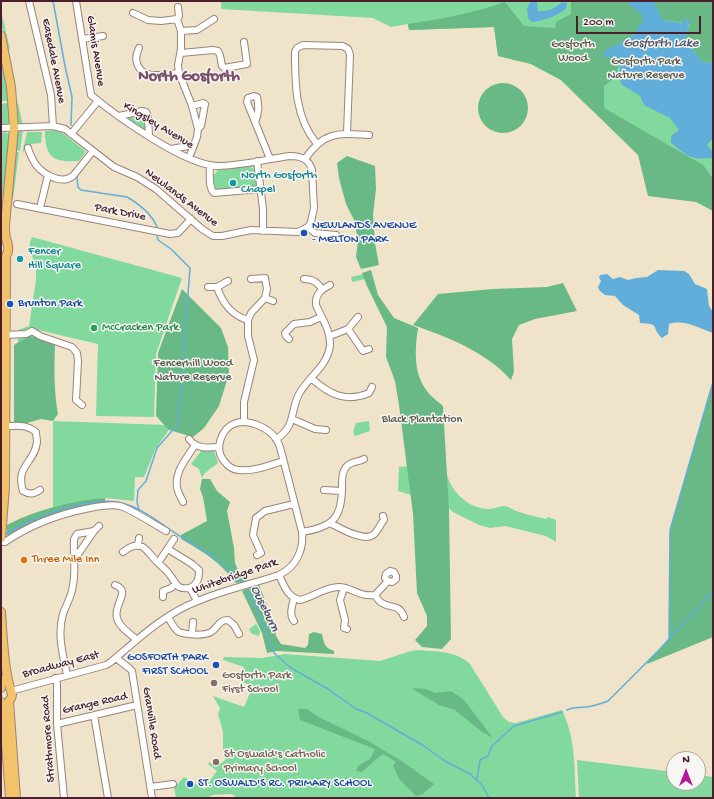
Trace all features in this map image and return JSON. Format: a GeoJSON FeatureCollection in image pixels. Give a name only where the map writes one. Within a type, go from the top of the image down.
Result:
{"type":"FeatureCollection","features":[{"type":"Feature","properties":{"kind":"main road"},"geometry":{"type":"LineString","coordinates":[[1,36],[11,87],[14,128],[4,238],[9,246],[8,252],[3,257],[6,426],[5,487],[1,538]]}},
{"type":"Feature","properties":{"kind":"main road"},"geometry":{"type":"LineString","coordinates":[[1,612],[7,675],[12,695],[4,701]]}},
{"type":"Feature","properties":{"kind":"main road"},"geometry":{"type":"LineString","coordinates":[[1,679],[1,688],[6,687],[11,690]]}},
{"type":"Feature","properties":{"kind":"main road"},"geometry":{"type":"LineString","coordinates":[[4,701],[10,798]]}},
{"type":"Feature","properties":{"kind":"main road"},"geometry":{"type":"LineString","coordinates":[[4,701],[16,798]]}},
{"type":"Feature","properties":{"kind":"street","name":"Easedale Avenue"},"geometry":{"type":"LineString","coordinates":[[29,1],[50,95],[53,126]]}},
{"type":"Feature","properties":{"kind":"street","name":"Glamis Avenue"},"geometry":{"type":"LineString","coordinates":[[76,1],[91,95],[98,101]]}},
{"type":"Feature","properties":{"kind":"street"},"geometry":{"type":"LineString","coordinates":[[178,7],[179,16],[177,19],[181,26],[179,73],[192,106],[198,129],[198,137],[189,158]]}},
{"type":"Feature","properties":{"kind":"street"},"geometry":{"type":"LineString","coordinates":[[132,13],[148,20],[161,21],[177,19]]}},
{"type":"Feature","properties":{"kind":"street"},"geometry":{"type":"LineString","coordinates":[[181,31],[197,30],[214,19]]}},
{"type":"Feature","properties":{"kind":"street"},"geometry":{"type":"LineString","coordinates":[[82,40],[103,36]]}},
{"type":"Feature","properties":{"kind":"street"},"geometry":{"type":"LineString","coordinates":[[180,52],[218,51],[222,66],[224,68],[247,64],[244,42]]}},
{"type":"Feature","properties":{"kind":"street"},"geometry":{"type":"LineString","coordinates":[[317,144],[312,138],[300,114],[296,96],[295,52],[297,48],[303,45],[343,46],[348,49],[350,55],[347,133]]}},
{"type":"Feature","properties":{"kind":"street"},"geometry":{"type":"LineString","coordinates":[[138,48],[136,62],[138,68],[143,72],[154,75],[179,73]]}},
{"type":"Feature","properties":{"kind":"street"},"geometry":{"type":"LineString","coordinates":[[71,134],[98,101]]}},
{"type":"Feature","properties":{"kind":"street","name":"Kingsley Avenue"},"geometry":{"type":"LineString","coordinates":[[98,101],[149,136],[171,149],[189,158],[210,165],[224,165],[296,156],[305,159]]}},
{"type":"Feature","properties":{"kind":"street"},"geometry":{"type":"LineString","coordinates":[[192,106],[203,103],[205,104],[198,129]]}},
{"type":"Feature","properties":{"kind":"street"},"geometry":{"type":"LineString","coordinates":[[119,116],[142,111],[146,112],[148,116],[149,136]]}},
{"type":"Feature","properties":{"kind":"street"},"geometry":{"type":"LineString","coordinates":[[255,122],[270,159]]}},
{"type":"Feature","properties":{"kind":"street","name":"Newlands Avenue"},"geometry":{"type":"LineString","coordinates":[[1,128],[61,127],[114,167],[147,183],[208,234],[213,236],[222,236],[244,231],[263,230],[298,232],[308,227]]}},
{"type":"Feature","properties":{"kind":"street"},"geometry":{"type":"LineString","coordinates":[[336,235],[315,233],[308,227],[313,217],[313,178],[310,165],[305,159],[317,144],[337,134],[347,133],[369,135]]}},
{"type":"Feature","properties":{"kind":"street"},"geometry":{"type":"LineString","coordinates":[[171,149],[194,145]]}},
{"type":"Feature","properties":{"kind":"street"},"geometry":{"type":"LineString","coordinates":[[28,148],[33,161],[40,169],[48,175],[64,180],[69,179],[93,151]]}},
{"type":"Feature","properties":{"kind":"street"},"geometry":{"type":"LineString","coordinates":[[257,161],[263,209],[263,230]]}},
{"type":"Feature","properties":{"kind":"street"},"geometry":{"type":"LineString","coordinates":[[210,165],[210,185],[211,190],[214,193],[261,189]]}},
{"type":"Feature","properties":{"kind":"street"},"geometry":{"type":"LineString","coordinates":[[40,208],[48,175]]}},
{"type":"Feature","properties":{"kind":"street","name":"Park Drive"},"geometry":{"type":"LineString","coordinates":[[17,204],[174,234],[182,230],[191,219]]}},
{"type":"Feature","properties":{"kind":"street"},"geometry":{"type":"LineString","coordinates":[[244,422],[244,402],[254,360],[248,336],[248,320],[251,313],[265,298],[267,289],[265,278],[251,279]]}},
{"type":"Feature","properties":{"kind":"street"},"geometry":{"type":"LineString","coordinates":[[304,279],[313,280],[322,289]]}},
{"type":"Feature","properties":{"kind":"street"},"geometry":{"type":"LineString","coordinates":[[208,287],[217,287],[228,281]]}},
{"type":"Feature","properties":{"kind":"street"},"geometry":{"type":"LineString","coordinates":[[276,439],[286,432],[292,419],[295,402],[299,394],[326,360],[330,345],[330,336],[317,309],[315,300],[316,296],[322,289],[330,285]]}},
{"type":"Feature","properties":{"kind":"street"},"geometry":{"type":"LineString","coordinates":[[217,287],[225,304],[239,317],[248,320]]}},
{"type":"Feature","properties":{"kind":"street"},"geometry":{"type":"LineString","coordinates":[[265,298],[273,301]]}},
{"type":"Feature","properties":{"kind":"street"},"geometry":{"type":"LineString","coordinates":[[289,339],[286,336],[286,333],[294,324],[310,322],[321,317]]}},
{"type":"Feature","properties":{"kind":"street"},"geometry":{"type":"LineString","coordinates":[[330,336],[348,329],[358,317]]}},
{"type":"Feature","properties":{"kind":"street"},"geometry":{"type":"LineString","coordinates":[[290,319],[294,324]]}},
{"type":"Feature","properties":{"kind":"street"},"geometry":{"type":"LineString","coordinates":[[348,329],[365,352]]}},
{"type":"Feature","properties":{"kind":"street"},"geometry":{"type":"LineString","coordinates":[[5,335],[26,334],[32,331],[40,336],[72,347],[77,353],[78,361],[74,400],[82,405]]}},
{"type":"Feature","properties":{"kind":"street"},"geometry":{"type":"LineString","coordinates":[[312,378],[326,390],[342,397],[362,396],[370,390],[374,398]]}},
{"type":"Feature","properties":{"kind":"street"},"geometry":{"type":"LineString","coordinates":[[292,419],[315,429],[326,430]]}},
{"type":"Feature","properties":{"kind":"street"},"geometry":{"type":"LineString","coordinates":[[244,422],[264,428],[276,439],[280,447],[283,461],[247,471],[237,470],[227,466],[221,457],[218,447],[221,437],[226,429],[235,423],[244,422]]}},
{"type":"Feature","properties":{"kind":"street"},"geometry":{"type":"LineString","coordinates":[[6,426],[30,427],[36,432],[37,442],[33,453],[21,472],[21,483],[23,491],[28,494],[35,494],[40,490]]}},
{"type":"Feature","properties":{"kind":"street"},"geometry":{"type":"LineString","coordinates":[[189,438],[200,448],[218,447]]}},
{"type":"Feature","properties":{"kind":"street"},"geometry":{"type":"LineString","coordinates":[[183,502],[177,490],[178,474],[196,445]]}},
{"type":"Feature","properties":{"kind":"street","name":"Whitebridge Park"},"geometry":{"type":"LineString","coordinates":[[116,658],[136,639],[168,617],[197,601],[279,575],[291,567],[298,557],[302,545],[302,532],[283,461]]}},
{"type":"Feature","properties":{"kind":"street"},"geometry":{"type":"LineString","coordinates":[[302,532],[323,528],[330,523],[340,507],[343,472],[348,465],[354,462],[363,461]]}},
{"type":"Feature","properties":{"kind":"street"},"geometry":{"type":"LineString","coordinates":[[170,493],[177,490]]}},
{"type":"Feature","properties":{"kind":"street"},"geometry":{"type":"LineString","coordinates":[[324,490],[342,491]]}},
{"type":"Feature","properties":{"kind":"street"},"geometry":{"type":"LineString","coordinates":[[260,553],[253,535],[253,516],[265,511],[294,504]]}},
{"type":"Feature","properties":{"kind":"street"},"geometry":{"type":"LineString","coordinates":[[1,542],[5,542],[27,528],[52,517],[108,506],[124,508],[166,531]]}},
{"type":"Feature","properties":{"kind":"street"},"geometry":{"type":"LineString","coordinates":[[330,523],[365,538],[373,535],[385,519]]}},
{"type":"Feature","properties":{"kind":"street"},"geometry":{"type":"LineString","coordinates":[[67,675],[60,633],[63,614],[73,588],[74,536],[96,528],[74,560]]}},
{"type":"Feature","properties":{"kind":"street"},"geometry":{"type":"LineString","coordinates":[[138,546],[139,538]]}},
{"type":"Feature","properties":{"kind":"street"},"geometry":{"type":"LineString","coordinates":[[158,563],[174,539]]}},
{"type":"Feature","properties":{"kind":"street"},"geometry":{"type":"LineString","coordinates":[[123,552],[129,548],[138,546],[145,547],[169,574],[175,584],[182,588],[190,588],[196,583],[201,575],[192,564],[168,549]]}},
{"type":"Feature","properties":{"kind":"street"},"geometry":{"type":"LineString","coordinates":[[279,575],[288,593],[294,598],[300,600],[335,587],[344,588],[364,596],[375,595],[388,581]]}},
{"type":"Feature","properties":{"kind":"street"},"geometry":{"type":"LineString","coordinates":[[162,592],[171,588],[175,584]]}},
{"type":"Feature","properties":{"kind":"street"},"geometry":{"type":"LineString","coordinates":[[115,585],[124,586],[117,606],[116,618],[121,626],[136,639]]}},
{"type":"Feature","properties":{"kind":"street"},"geometry":{"type":"LineString","coordinates":[[190,588],[197,601]]}},
{"type":"Feature","properties":{"kind":"street"},"geometry":{"type":"LineString","coordinates":[[344,588],[340,600],[345,620],[344,629]]}},
{"type":"Feature","properties":{"kind":"street"},"geometry":{"type":"LineString","coordinates":[[375,595],[381,603],[398,608],[404,617]]}},
{"type":"Feature","properties":{"kind":"street"},"geometry":{"type":"LineString","coordinates":[[294,598],[291,610],[292,619],[294,621]]}},
{"type":"Feature","properties":{"kind":"street"},"geometry":{"type":"LineString","coordinates":[[168,617],[175,628],[180,632],[192,634],[209,633],[214,630],[223,620],[228,620],[234,625],[239,634]]}},
{"type":"Feature","properties":{"kind":"street"},"geometry":{"type":"LineString","coordinates":[[192,634],[193,622]]}},
{"type":"Feature","properties":{"kind":"street","name":"Broadway East"},"geometry":{"type":"LineString","coordinates":[[11,690],[106,665],[116,658]]}},
{"type":"Feature","properties":{"kind":"street","name":"Granville Road"},"geometry":{"type":"LineString","coordinates":[[116,658],[132,671],[152,798]]}},
{"type":"Feature","properties":{"kind":"street","name":"Strathmore Road"},"geometry":{"type":"LineString","coordinates":[[55,678],[57,724],[64,798]]}},
{"type":"Feature","properties":{"kind":"street","name":"Grange Road"},"geometry":{"type":"LineString","coordinates":[[57,724],[137,705]]}},
{"type":"Feature","properties":{"kind":"street"},"geometry":{"type":"LineString","coordinates":[[94,715],[108,798]]}},
{"type":"Feature","properties":{"kind":"street"},"geometry":{"type":"LineString","coordinates":[[150,787],[173,784]]}},
{"type":"Feature","properties":{"kind":"green space","name":"Gosforth Park Nature Reserve"},"geometry":{"type":"Polygon","coordinates":[[[221,1],[713,1],[713,211],[583,102],[561,80],[531,64],[498,56],[494,27],[409,30],[408,24],[391,27],[373,18],[221,9],[221,1]]]}},
{"type":"Feature","properties":{"kind":"green space","name":"Gosforth Wood"},"geometry":{"type":"Polygon","coordinates":[[[571,1],[627,1],[642,14],[643,21],[631,38],[604,51],[619,61],[617,76],[604,86],[604,108],[703,165],[713,179],[713,211],[696,202],[648,196],[638,155],[561,80],[531,64],[498,56],[494,27],[409,30],[408,24],[457,15],[505,2],[524,26],[555,28],[556,22],[571,14],[571,1]]]}},
{"type":"Feature","properties":{"kind":"green space"},"geometry":{"type":"Polygon","coordinates":[[[653,1],[713,1],[713,63],[703,62],[685,39],[690,23],[663,20],[653,1]]]}},
{"type":"Feature","properties":{"kind":"green space"},"geometry":{"type":"Polygon","coordinates":[[[1,11],[10,49],[8,50],[1,23],[1,11]]]}},
{"type":"Feature","properties":{"kind":"green space"},"geometry":{"type":"Polygon","coordinates":[[[1,44],[10,98],[6,101],[1,101],[1,44]]]}},
{"type":"Feature","properties":{"kind":"green space"},"geometry":{"type":"Polygon","coordinates":[[[503,83],[512,85],[521,90],[526,99],[528,108],[526,117],[521,126],[512,131],[503,133],[494,131],[485,126],[480,117],[478,108],[480,99],[485,90],[494,85],[503,83]]]}},
{"type":"Feature","properties":{"kind":"green space"},"geometry":{"type":"Polygon","coordinates":[[[16,101],[18,103],[23,126],[17,123],[16,101]]]}},
{"type":"Feature","properties":{"kind":"green space"},"geometry":{"type":"Polygon","coordinates":[[[10,102],[10,123],[4,125],[1,124],[1,104],[10,102]]]}},
{"type":"Feature","properties":{"kind":"green space"},"geometry":{"type":"Polygon","coordinates":[[[145,115],[147,128],[144,130],[126,118],[129,116],[145,115]]]}},
{"type":"Feature","properties":{"kind":"green space"},"geometry":{"type":"Polygon","coordinates":[[[20,130],[23,130],[20,151],[16,150],[17,134],[20,130]]]}},
{"type":"Feature","properties":{"kind":"green space"},"geometry":{"type":"Polygon","coordinates":[[[59,130],[85,151],[79,161],[63,161],[52,156],[49,152],[45,140],[45,131],[59,130]]]}},
{"type":"Feature","properties":{"kind":"green space"},"geometry":{"type":"Polygon","coordinates":[[[5,132],[10,135],[6,199],[1,198],[1,133],[5,132]]]}},
{"type":"Feature","properties":{"kind":"green space"},"geometry":{"type":"Polygon","coordinates":[[[27,132],[42,132],[41,143],[31,144],[32,147],[27,145],[22,154],[27,132]]]}},
{"type":"Feature","properties":{"kind":"green space"},"geometry":{"type":"Polygon","coordinates":[[[16,152],[19,152],[13,199],[11,199],[16,152]]]}},
{"type":"Feature","properties":{"kind":"green space"},"geometry":{"type":"Polygon","coordinates":[[[347,156],[375,166],[376,189],[373,215],[375,243],[379,265],[361,269],[356,257],[358,240],[354,220],[346,204],[339,178],[337,163],[347,156]]]}},
{"type":"Feature","properties":{"kind":"green space"},"geometry":{"type":"Polygon","coordinates":[[[249,165],[256,171],[258,187],[220,192],[216,189],[213,176],[218,170],[249,165]]]}},
{"type":"Feature","properties":{"kind":"green space","name":"McCracken Park"},"geometry":{"type":"Polygon","coordinates":[[[32,237],[182,278],[156,354],[154,417],[96,416],[98,344],[38,330],[18,343],[18,330],[29,326],[36,280],[36,265],[30,251],[30,242],[32,237]]]}},
{"type":"Feature","properties":{"kind":"green space","name":"Black Plantation"},"geometry":{"type":"Polygon","coordinates":[[[371,270],[378,295],[394,318],[418,328],[416,361],[419,377],[429,393],[443,406],[449,510],[451,639],[442,649],[422,647],[415,640],[427,626],[427,616],[417,593],[413,514],[395,381],[386,357],[387,327],[362,273],[371,270]]]}},
{"type":"Feature","properties":{"kind":"green space"},"geometry":{"type":"Polygon","coordinates":[[[364,274],[365,279],[352,282],[351,277],[364,274]]]}},
{"type":"Feature","properties":{"kind":"green space"},"geometry":{"type":"Polygon","coordinates":[[[563,283],[577,311],[535,319],[519,325],[512,339],[514,372],[511,380],[490,361],[466,346],[413,325],[438,294],[493,289],[547,287],[563,283]]]}},
{"type":"Feature","properties":{"kind":"green space","name":"Fencerhill Wood Nature Reserve"},"geometry":{"type":"Polygon","coordinates":[[[182,289],[221,328],[228,347],[229,374],[219,406],[204,428],[193,437],[169,430],[156,416],[158,353],[182,289]]]}},
{"type":"Feature","properties":{"kind":"green space"},"geometry":{"type":"Polygon","coordinates":[[[29,336],[37,337],[55,345],[54,363],[58,414],[53,421],[41,419],[27,423],[14,423],[14,345],[29,336]]]}},
{"type":"Feature","properties":{"kind":"green space"},"geometry":{"type":"Polygon","coordinates":[[[713,382],[713,637],[647,664],[648,661],[669,639],[670,530],[713,382]]]}},
{"type":"Feature","properties":{"kind":"green space"},"geometry":{"type":"Polygon","coordinates":[[[53,421],[166,425],[170,428],[156,448],[144,477],[135,477],[134,501],[105,498],[53,507],[53,421]]]}},
{"type":"Feature","properties":{"kind":"green space"},"geometry":{"type":"Polygon","coordinates":[[[369,421],[370,431],[355,436],[353,432],[356,423],[369,421]]]}},
{"type":"Feature","properties":{"kind":"green space"},"geometry":{"type":"Polygon","coordinates":[[[201,451],[214,451],[218,463],[205,473],[202,478],[199,469],[191,464],[201,451]]]}},
{"type":"Feature","properties":{"kind":"green space"},"geometry":{"type":"Polygon","coordinates":[[[421,465],[446,469],[455,491],[467,502],[475,506],[490,509],[506,506],[516,511],[546,519],[548,517],[556,520],[556,542],[546,536],[505,526],[490,528],[479,525],[453,512],[448,507],[448,500],[414,496],[398,491],[399,467],[421,465]]]}},
{"type":"Feature","properties":{"kind":"green space"},"geometry":{"type":"Polygon","coordinates":[[[202,479],[210,479],[217,491],[230,502],[227,511],[234,548],[235,563],[238,570],[248,581],[236,583],[224,569],[211,558],[181,539],[181,535],[207,521],[203,497],[200,489],[202,479]]]}},
{"type":"Feature","properties":{"kind":"green space"},"geometry":{"type":"Polygon","coordinates":[[[105,498],[105,504],[67,511],[44,518],[7,538],[7,525],[31,514],[80,501],[105,498]]]}},
{"type":"Feature","properties":{"kind":"green space"},"geometry":{"type":"Polygon","coordinates":[[[259,585],[275,625],[276,636],[281,644],[305,648],[308,645],[309,634],[314,632],[322,634],[325,645],[334,651],[334,654],[277,651],[267,653],[262,633],[242,591],[259,585]]]}},
{"type":"Feature","properties":{"kind":"green space"},"geometry":{"type":"Polygon","coordinates":[[[256,624],[260,631],[259,636],[252,634],[249,629],[256,624]]]}},
{"type":"Feature","properties":{"kind":"green space"},"geometry":{"type":"Polygon","coordinates":[[[418,650],[445,652],[464,659],[470,664],[503,717],[509,722],[516,723],[562,710],[567,721],[572,742],[576,798],[237,798],[232,794],[213,795],[207,798],[176,798],[174,788],[184,777],[204,789],[217,771],[208,764],[209,762],[212,764],[222,763],[225,760],[226,757],[223,752],[223,732],[218,714],[220,708],[213,696],[244,707],[253,686],[239,681],[244,667],[223,660],[224,657],[262,658],[285,654],[380,661],[418,650]]]}},
{"type":"Feature","properties":{"kind":"green space"},"geometry":{"type":"Polygon","coordinates":[[[411,688],[426,689],[435,693],[451,691],[464,700],[493,738],[482,732],[455,710],[439,705],[411,688]]]}},
{"type":"Feature","properties":{"kind":"green space"},"geometry":{"type":"Polygon","coordinates":[[[298,709],[307,709],[317,716],[370,742],[403,762],[434,784],[423,794],[416,796],[400,780],[393,766],[396,762],[383,754],[362,772],[356,771],[358,766],[370,759],[375,749],[300,720],[298,709]]]}},
{"type":"Feature","properties":{"kind":"green space"},"geometry":{"type":"Polygon","coordinates":[[[577,760],[666,771],[666,791],[706,791],[706,776],[713,777],[713,798],[579,798],[577,760]]]}},
{"type":"Feature","properties":{"kind":"water"},"geometry":{"type":"Polygon","coordinates":[[[531,1],[537,1],[538,11],[551,10],[562,2],[567,3],[566,9],[558,14],[546,19],[532,22],[528,18],[527,8],[531,1]]]}},
{"type":"Feature","properties":{"kind":"water","name":"Gosforth Lake"},"geometry":{"type":"Polygon","coordinates":[[[627,1],[653,1],[663,20],[681,23],[686,19],[690,20],[685,40],[703,62],[713,63],[713,138],[707,145],[713,152],[712,158],[693,158],[671,143],[671,136],[679,130],[670,118],[644,105],[640,96],[621,84],[619,61],[613,57],[608,58],[603,56],[604,51],[631,38],[643,21],[641,14],[627,1]]]}},
{"type":"Feature","properties":{"kind":"water"},"geometry":{"type":"Polygon","coordinates":[[[658,270],[684,271],[689,274],[695,284],[707,289],[709,306],[713,312],[713,333],[686,323],[675,323],[669,324],[668,334],[662,338],[653,325],[640,323],[639,315],[623,305],[615,296],[605,295],[599,290],[598,287],[601,281],[599,278],[600,275],[607,274],[613,279],[620,277],[628,280],[647,277],[658,270]]]}},
{"type":"Feature","properties":{"kind":"waterway"},"geometry":{"type":"LineString","coordinates":[[53,1],[72,97],[71,125]]}},
{"type":"Feature","properties":{"kind":"waterway"},"geometry":{"type":"LineString","coordinates":[[77,177],[78,187],[81,190],[127,197],[131,199],[148,213],[157,227]]}},
{"type":"Feature","properties":{"kind":"waterway"},"geometry":{"type":"LineString","coordinates":[[139,510],[137,502],[138,490],[146,481],[157,448],[178,424],[190,268],[171,249],[158,240],[157,236]]}},
{"type":"Feature","properties":{"kind":"waterway"},"geometry":{"type":"LineString","coordinates":[[669,639],[670,530],[713,382]]}},
{"type":"Feature","properties":{"kind":"waterway","name":"Ouseburn"},"geometry":{"type":"LineString","coordinates":[[4,535],[28,522],[63,509],[102,501],[125,504],[148,514],[176,534],[215,558],[230,570],[243,584]]}},
{"type":"Feature","properties":{"kind":"waterway","name":"Ouseburn"},"geometry":{"type":"LineString","coordinates":[[245,588],[253,600],[274,653],[291,668],[328,689],[356,709],[367,713],[424,746],[445,761],[470,774],[482,785],[489,798]]}},
{"type":"Feature","properties":{"kind":"waterway"},"geometry":{"type":"LineString","coordinates":[[567,710],[592,706],[608,701],[659,650],[713,591]]}},
{"type":"Feature","properties":{"kind":"waterway"},"geometry":{"type":"LineString","coordinates":[[477,779],[480,760],[488,756],[492,746],[514,726],[562,712]]}},
{"type":"Feature","properties":{"kind":"place","name":"North Gosforth Chapel"},"geometry":{"type":"Point","coordinates":[233,183]}},
{"type":"Feature","properties":{"kind":"place","name":"NEWLANDS AVENUE - MELTON PARK"},"geometry":{"type":"Point","coordinates":[304,233]}},
{"type":"Feature","properties":{"kind":"place","name":"Fencer Hill Square"},"geometry":{"type":"Point","coordinates":[20,259]}},
{"type":"Feature","properties":{"kind":"place","name":"Brunton Park"},"geometry":{"type":"Point","coordinates":[10,304]}},
{"type":"Feature","properties":{"kind":"place","name":"McCracken Park"},"geometry":{"type":"Point","coordinates":[94,328]}},
{"type":"Feature","properties":{"kind":"place","name":"Three Mile Inn"},"geometry":{"type":"Point","coordinates":[24,560]}},
{"type":"Feature","properties":{"kind":"place","name":"GOSFORTH PARK FIRST SCHOOL"},"geometry":{"type":"Point","coordinates":[216,665]}},
{"type":"Feature","properties":{"kind":"place","name":"Gosforth Park First School"},"geometry":{"type":"Point","coordinates":[214,683]}},
{"type":"Feature","properties":{"kind":"place","name":"St Oswald's Catholic Primary School"},"geometry":{"type":"Point","coordinates":[216,762]}},
{"type":"Feature","properties":{"kind":"place","name":"ST. OSWALD'S RC. PRIMARY SCHOOL"},"geometry":{"type":"Point","coordinates":[190,784]}},
{"type":"Feature","properties":{"kind":"district","name":"North Gosforth"},"geometry":{"type":"Point","coordinates":[189,78]}}]}
